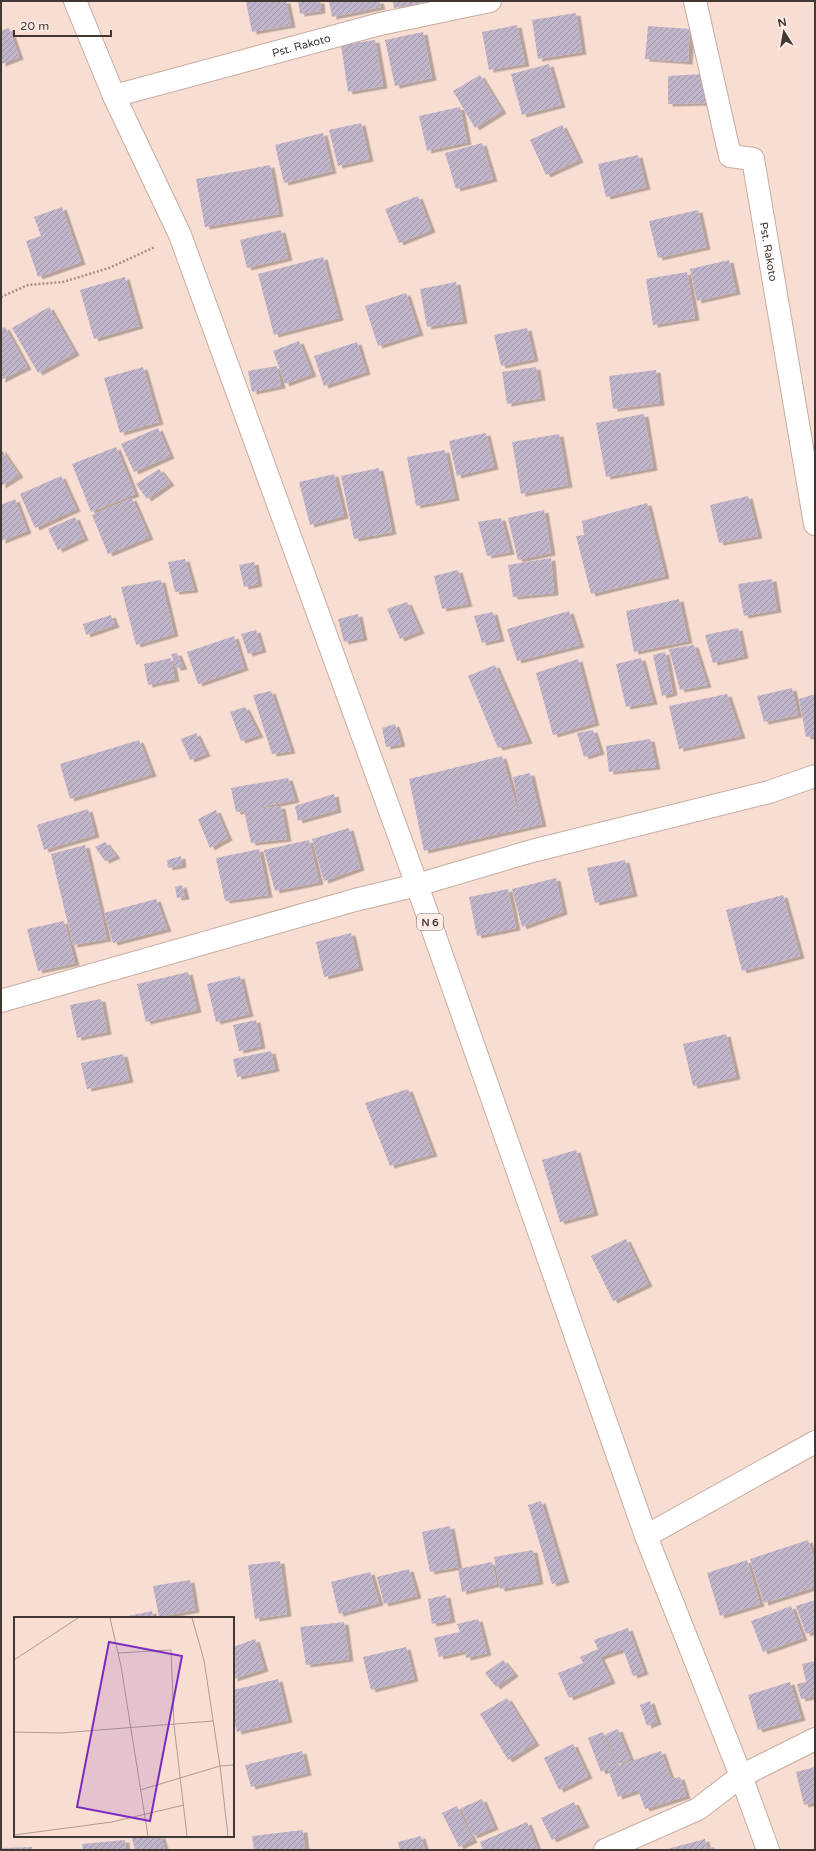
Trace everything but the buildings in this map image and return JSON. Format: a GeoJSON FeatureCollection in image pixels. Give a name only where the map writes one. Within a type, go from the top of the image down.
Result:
{"type":"FeatureCollection","features":[{"type":"Feature","properties":{"kind":"street","name":"N 6"},"geometry":{"type":"LineString","coordinates":[[74,1],[114,96],[180,235],[417,885],[646,1536],[741,1776],[768,1850]]}},
{"type":"Feature","properties":{"kind":"street","name":"Pst. Rakoto"},"geometry":{"type":"LineString","coordinates":[[114,96],[380,24],[490,1]]}},
{"type":"Feature","properties":{"kind":"street","name":"Pst. Rakoto"},"geometry":{"type":"LineString","coordinates":[[695,1],[730,156],[753,159],[815,524]]}},
{"type":"Feature","properties":{"kind":"street"},"geometry":{"type":"LineString","coordinates":[[1,1001],[355,900],[417,885],[532,851],[769,792],[815,776]]}},
{"type":"Feature","properties":{"kind":"street"},"geometry":{"type":"LineString","coordinates":[[646,1536],[815,1442]]}},
{"type":"Feature","properties":{"kind":"street"},"geometry":{"type":"LineString","coordinates":[[604,1850],[698,1809],[741,1776],[815,1739]]}},
{"type":"Feature","properties":{"kind":"path"},"geometry":{"type":"LineString","coordinates":[[1,297],[28,285],[63,282],[109,268],[180,235]]}}]}
